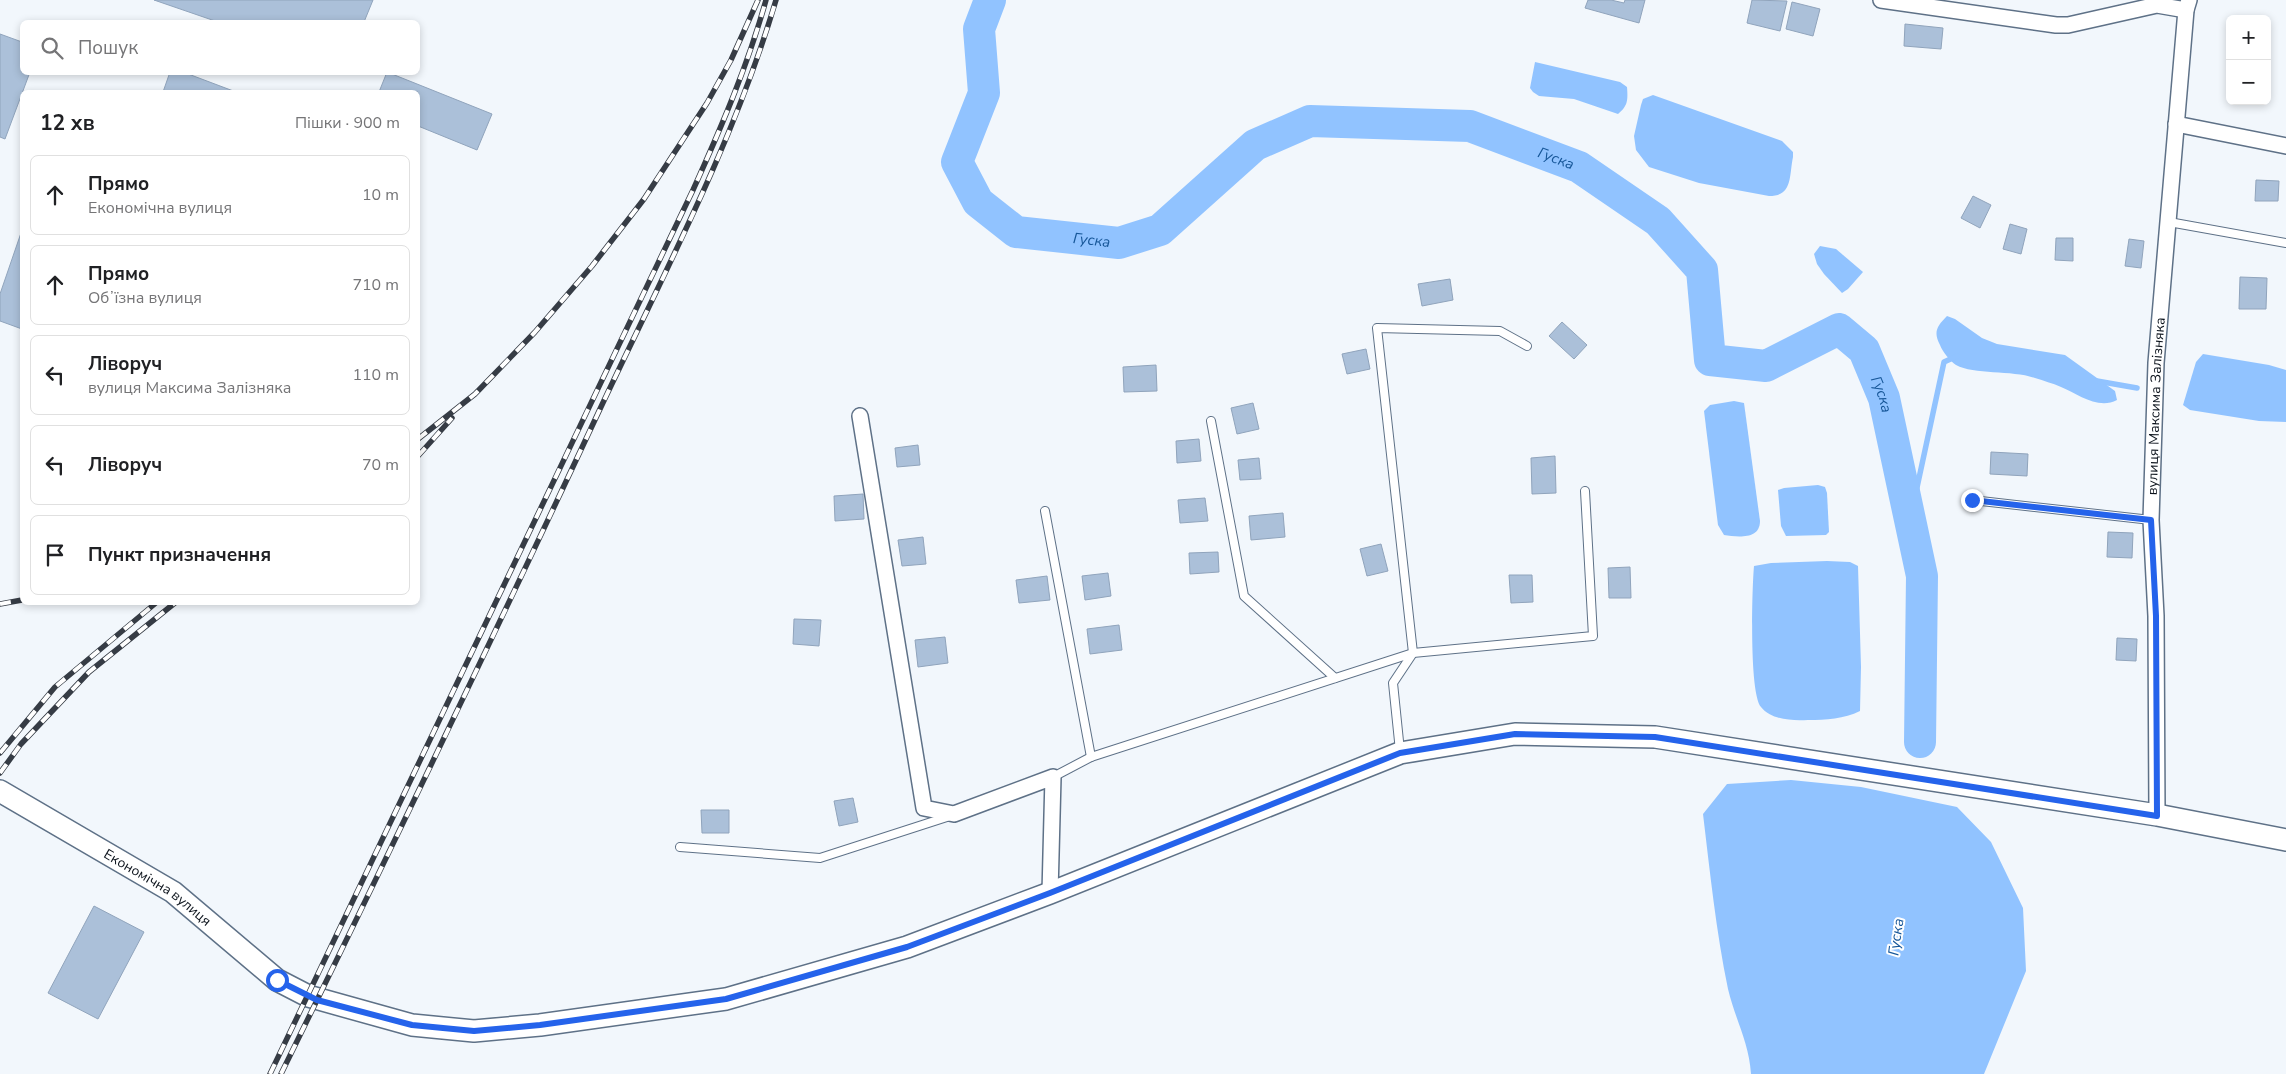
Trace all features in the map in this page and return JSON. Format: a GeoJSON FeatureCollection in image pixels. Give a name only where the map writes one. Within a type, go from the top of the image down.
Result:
{"type":"FeatureCollection","features":[{"type":"Feature","properties":{"kind":"street"},"geometry":{"type":"LineString","coordinates":[[1881,0],[2056,25],[2068,25],[2157,5],[2188,5]]}},
{"type":"Feature","properties":{"kind":"street","name":"вулиця Максима Залізняка"},"geometry":{"type":"LineString","coordinates":[[2157,816],[2156,616],[2151,520],[2156,363],[2188,5]]}},
{"type":"Feature","properties":{"kind":"street"},"geometry":{"type":"LineString","coordinates":[[2176,124],[2286,146]]}},
{"type":"Feature","properties":{"kind":"street"},"geometry":{"type":"LineString","coordinates":[[860,416],[924,808],[954,814],[1053,777],[1050,893]]}},
{"type":"Feature","properties":{"kind":"street","name":"Економічна вулиця"},"geometry":{"type":"LineString","coordinates":[[0,791],[173,892],[277,980],[308,996],[412,1025],[474,1031],[540,1025],[726,999],[907,947],[1050,893],[1400,753],[1515,734],[1655,737],[2157,816],[2286,840]]}},
{"type":"Feature","properties":{"kind":"lane"},"geometry":{"type":"LineString","coordinates":[[2169,222],[2286,243]]}},
{"type":"Feature","properties":{"kind":"lane"},"geometry":{"type":"LineString","coordinates":[[1400,753],[1393,683],[1413,653],[1377,328],[1500,331],[1528,346]]}},
{"type":"Feature","properties":{"kind":"lane"},"geometry":{"type":"LineString","coordinates":[[1211,421],[1244,596],[1335,678]]}},
{"type":"Feature","properties":{"kind":"lane"},"geometry":{"type":"LineString","coordinates":[[1053,777],[1091,757],[1413,653],[1593,636],[1585,491]]}},
{"type":"Feature","properties":{"kind":"lane"},"geometry":{"type":"LineString","coordinates":[[1972,500],[2151,520]]}},
{"type":"Feature","properties":{"kind":"lane"},"geometry":{"type":"LineString","coordinates":[[1045,511],[1091,757]]}},
{"type":"Feature","properties":{"kind":"lane"},"geometry":{"type":"LineString","coordinates":[[680,847],[820,858],[954,814]]}},
{"type":"Feature","properties":{"kind":"water"},"geometry":{"type":"Polygon","coordinates":[[[1535,62],[1620,82],[1627,87],[1626,105],[1618,114],[1574,99],[1539,96],[1530,88],[1535,62]]]}},
{"type":"Feature","properties":{"kind":"water"},"geometry":{"type":"Polygon","coordinates":[[[1653,95],[1782,141],[1793,152],[1789,184],[1786,189],[1782,193],[1769,196],[1699,183],[1649,167],[1636,150],[1634,136],[1643,99],[1653,95]]]}},
{"type":"Feature","properties":{"kind":"water"},"geometry":{"type":"Polygon","coordinates":[[[1820,246],[1836,249],[1863,272],[1842,293],[1817,264],[1814,254],[1820,246]]]}},
{"type":"Feature","properties":{"kind":"water"},"geometry":{"type":"Polygon","coordinates":[[[1947,316],[1955,319],[1982,338],[1997,344],[2065,355],[2115,391],[2117,400],[2110,403],[2095,402],[2054,384],[2026,376],[1973,370],[1956,365],[1943,350],[1937,336],[1937,329],[1947,316]]]}},
{"type":"Feature","properties":{"kind":"water"},"geometry":{"type":"Polygon","coordinates":[[[2203,354],[2269,365],[2286,370],[2286,422],[2259,421],[2190,410],[2183,405],[2196,362],[2203,354]]]}},
{"type":"Feature","properties":{"kind":"water"},"geometry":{"type":"Polygon","coordinates":[[[1734,401],[1744,403],[1760,521],[1756,531],[1747,536],[1724,535],[1718,525],[1704,411],[1710,405],[1734,401]]]}},
{"type":"Feature","properties":{"kind":"water"},"geometry":{"type":"Polygon","coordinates":[[[1818,485],[1825,487],[1827,493],[1829,532],[1826,535],[1786,536],[1781,526],[1778,490],[1818,485]]]}},
{"type":"Feature","properties":{"kind":"water"},"geometry":{"type":"Polygon","coordinates":[[[1850,562],[1858,566],[1861,667],[1860,711],[1848,716],[1828,719],[1796,720],[1770,715],[1761,707],[1757,698],[1755,682],[1752,640],[1754,566],[1771,563],[1850,562]]]}},
{"type":"Feature","properties":{"kind":"water"},"geometry":{"type":"Polygon","coordinates":[[[1791,780],[1861,787],[1957,807],[1991,842],[2023,908],[2026,971],[1984,1074],[1751,1074],[1748,1051],[1728,989],[1703,814],[1727,784],[1791,780]]]}},
{"type":"Feature","properties":{"kind":"building"},"geometry":{"type":"Polygon","coordinates":[[[154,0],[373,0],[365,20],[212,20],[154,0]]]}},
{"type":"Feature","properties":{"kind":"building"},"geometry":{"type":"Polygon","coordinates":[[[1588,0],[1611,0],[1624,3],[1625,0],[1645,0],[1639,23],[1585,8],[1588,0]]]}},
{"type":"Feature","properties":{"kind":"building"},"geometry":{"type":"Polygon","coordinates":[[[1752,0],[1787,1],[1780,31],[1747,23],[1752,0]]]}},
{"type":"Feature","properties":{"kind":"building"},"geometry":{"type":"Polygon","coordinates":[[[1792,2],[1820,9],[1813,36],[1786,29],[1792,2]]]}},
{"type":"Feature","properties":{"kind":"building"},"geometry":{"type":"Polygon","coordinates":[[[1905,24],[1943,28],[1941,49],[1904,46],[1905,24]]]}},
{"type":"Feature","properties":{"kind":"building"},"geometry":{"type":"Polygon","coordinates":[[[0,34],[20,41],[20,75],[29,75],[23,90],[20,90],[20,99],[5,139],[0,137],[0,34]]]}},
{"type":"Feature","properties":{"kind":"building"},"geometry":{"type":"Polygon","coordinates":[[[169,75],[191,75],[231,90],[164,90],[169,75]]]}},
{"type":"Feature","properties":{"kind":"building"},"geometry":{"type":"Polygon","coordinates":[[[386,75],[394,75],[492,114],[477,150],[420,127],[420,90],[380,90],[386,75]]]}},
{"type":"Feature","properties":{"kind":"building"},"geometry":{"type":"Polygon","coordinates":[[[2256,180],[2279,181],[2278,201],[2255,201],[2256,180]]]}},
{"type":"Feature","properties":{"kind":"building"},"geometry":{"type":"Polygon","coordinates":[[[1973,196],[1991,205],[1980,228],[1961,218],[1973,196]]]}},
{"type":"Feature","properties":{"kind":"building"},"geometry":{"type":"Polygon","coordinates":[[[2010,224],[2027,229],[2021,254],[2003,249],[2010,224]]]}},
{"type":"Feature","properties":{"kind":"building"},"geometry":{"type":"Polygon","coordinates":[[[20,236],[20,328],[0,321],[0,294],[20,236]]]}},
{"type":"Feature","properties":{"kind":"building"},"geometry":{"type":"Polygon","coordinates":[[[2056,238],[2073,238],[2073,261],[2055,260],[2056,238]]]}},
{"type":"Feature","properties":{"kind":"building"},"geometry":{"type":"Polygon","coordinates":[[[2129,239],[2144,241],[2141,268],[2125,266],[2129,239]]]}},
{"type":"Feature","properties":{"kind":"building"},"geometry":{"type":"Polygon","coordinates":[[[2240,277],[2267,278],[2266,309],[2239,309],[2240,277]]]}},
{"type":"Feature","properties":{"kind":"building"},"geometry":{"type":"Polygon","coordinates":[[[1450,279],[1453,300],[1422,306],[1418,284],[1450,279]]]}},
{"type":"Feature","properties":{"kind":"building"},"geometry":{"type":"Polygon","coordinates":[[[1562,322],[1587,345],[1574,359],[1549,336],[1562,322]]]}},
{"type":"Feature","properties":{"kind":"building"},"geometry":{"type":"Polygon","coordinates":[[[1366,349],[1370,369],[1347,374],[1342,354],[1366,349]]]}},
{"type":"Feature","properties":{"kind":"building"},"geometry":{"type":"Polygon","coordinates":[[[1156,365],[1157,391],[1124,392],[1123,367],[1156,365]]]}},
{"type":"Feature","properties":{"kind":"building"},"geometry":{"type":"Polygon","coordinates":[[[1253,403],[1259,429],[1237,434],[1231,408],[1253,403]]]}},
{"type":"Feature","properties":{"kind":"building"},"geometry":{"type":"Polygon","coordinates":[[[1199,439],[1201,461],[1177,463],[1176,441],[1199,439]]]}},
{"type":"Feature","properties":{"kind":"building"},"geometry":{"type":"Polygon","coordinates":[[[918,445],[920,465],[897,467],[895,448],[918,445]]]}},
{"type":"Feature","properties":{"kind":"building"},"geometry":{"type":"Polygon","coordinates":[[[1991,452],[2028,454],[2027,476],[1990,474],[1991,452]]]}},
{"type":"Feature","properties":{"kind":"building"},"geometry":{"type":"Polygon","coordinates":[[[1555,456],[1556,493],[1532,494],[1531,458],[1555,456]]]}},
{"type":"Feature","properties":{"kind":"building"},"geometry":{"type":"Polygon","coordinates":[[[1259,458],[1261,479],[1240,480],[1238,460],[1259,458]]]}},
{"type":"Feature","properties":{"kind":"building"},"geometry":{"type":"Polygon","coordinates":[[[863,494],[864,519],[835,521],[834,496],[863,494]]]}},
{"type":"Feature","properties":{"kind":"building"},"geometry":{"type":"Polygon","coordinates":[[[1205,498],[1208,521],[1180,523],[1178,500],[1205,498]]]}},
{"type":"Feature","properties":{"kind":"building"},"geometry":{"type":"Polygon","coordinates":[[[1283,513],[1285,537],[1251,540],[1249,516],[1283,513]]]}},
{"type":"Feature","properties":{"kind":"building"},"geometry":{"type":"Polygon","coordinates":[[[2108,532],[2133,533],[2132,558],[2107,557],[2108,532]]]}},
{"type":"Feature","properties":{"kind":"building"},"geometry":{"type":"Polygon","coordinates":[[[923,537],[926,564],[902,566],[898,540],[923,537]]]}},
{"type":"Feature","properties":{"kind":"building"},"geometry":{"type":"Polygon","coordinates":[[[1381,544],[1388,571],[1367,576],[1360,549],[1381,544]]]}},
{"type":"Feature","properties":{"kind":"building"},"geometry":{"type":"Polygon","coordinates":[[[1218,552],[1219,572],[1190,574],[1189,553],[1218,552]]]}},
{"type":"Feature","properties":{"kind":"building"},"geometry":{"type":"Polygon","coordinates":[[[1630,567],[1631,598],[1609,598],[1608,568],[1630,567]]]}},
{"type":"Feature","properties":{"kind":"building"},"geometry":{"type":"Polygon","coordinates":[[[1108,573],[1111,596],[1085,600],[1082,576],[1108,573]]]}},
{"type":"Feature","properties":{"kind":"building"},"geometry":{"type":"Polygon","coordinates":[[[1509,575],[1532,575],[1533,602],[1511,603],[1509,575]]]}},
{"type":"Feature","properties":{"kind":"building"},"geometry":{"type":"Polygon","coordinates":[[[1047,576],[1050,600],[1019,603],[1016,580],[1047,576]]]}},
{"type":"Feature","properties":{"kind":"building"},"geometry":{"type":"Polygon","coordinates":[[[794,619],[821,620],[819,646],[793,644],[794,619]]]}},
{"type":"Feature","properties":{"kind":"building"},"geometry":{"type":"Polygon","coordinates":[[[1119,625],[1122,650],[1090,654],[1087,629],[1119,625]]]}},
{"type":"Feature","properties":{"kind":"building"},"geometry":{"type":"Polygon","coordinates":[[[945,637],[948,663],[918,667],[915,640],[945,637]]]}},
{"type":"Feature","properties":{"kind":"building"},"geometry":{"type":"Polygon","coordinates":[[[2117,638],[2137,639],[2136,661],[2116,660],[2117,638]]]}},
{"type":"Feature","properties":{"kind":"building"},"geometry":{"type":"Polygon","coordinates":[[[853,798],[858,822],[839,826],[834,801],[853,798]]]}},
{"type":"Feature","properties":{"kind":"building"},"geometry":{"type":"Polygon","coordinates":[[[701,810],[729,810],[729,833],[702,833],[701,810]]]}},
{"type":"Feature","properties":{"kind":"building"},"geometry":{"type":"Polygon","coordinates":[[[94,906],[144,932],[98,1019],[48,993],[94,906]]]}},
{"type":"Feature","properties":{"kind":"waterway","name":"Гуска"},"geometry":{"type":"LineString","coordinates":[[990,0],[979,29],[984,93],[957,162],[978,202],[1016,232],[1119,243],[1160,230],[1255,145],[1310,121],[1470,126],[1579,167],[1658,221],[1702,270],[1710,360],[1766,366],[1839,329],[1864,350],[1884,398],[1922,576],[1920,742]]}},
{"type":"Feature","properties":{"kind":"waterway"},"geometry":{"type":"LineString","coordinates":[[1910,520],[1944,362],[1957,356]]}},
{"type":"Feature","properties":{"kind":"waterway"},"geometry":{"type":"LineString","coordinates":[[2097,381],[2137,388]]}},
{"type":"Feature","properties":{"kind":"railway"},"geometry":{"type":"LineString","coordinates":[[420,437],[475,394],[535,332],[592,266],[644,199],[707,103],[731,60],[758,0]]}},
{"type":"Feature","properties":{"kind":"railway"},"geometry":{"type":"LineString","coordinates":[[270,1074],[693,190],[733,96],[766,0]]}},
{"type":"Feature","properties":{"kind":"railway"},"geometry":{"type":"LineString","coordinates":[[281,1074],[482,659],[696,208],[740,105],[776,0]]}},
{"type":"Feature","properties":{"kind":"railway"},"geometry":{"type":"LineString","coordinates":[[420,454],[452,418]]}},
{"type":"Feature","properties":{"kind":"railway"},"geometry":{"type":"LineString","coordinates":[[0,604],[20,600]]}},
{"type":"Feature","properties":{"kind":"railway"},"geometry":{"type":"LineString","coordinates":[[0,753],[55,687],[153,605]]}},
{"type":"Feature","properties":{"kind":"railway"},"geometry":{"type":"LineString","coordinates":[[0,773],[21,744],[89,672],[172,605]]}},
{"type":"Feature","properties":{"kind":"route"},"geometry":{"type":"LineString","coordinates":[[277,980],[317,1000],[412,1025],[474,1031],[540,1025],[726,999],[907,947],[1050,893],[1400,753],[1515,734],[1655,737],[2157,816],[2155,751],[2156,616],[2151,520],[1972,500]]}}]}
